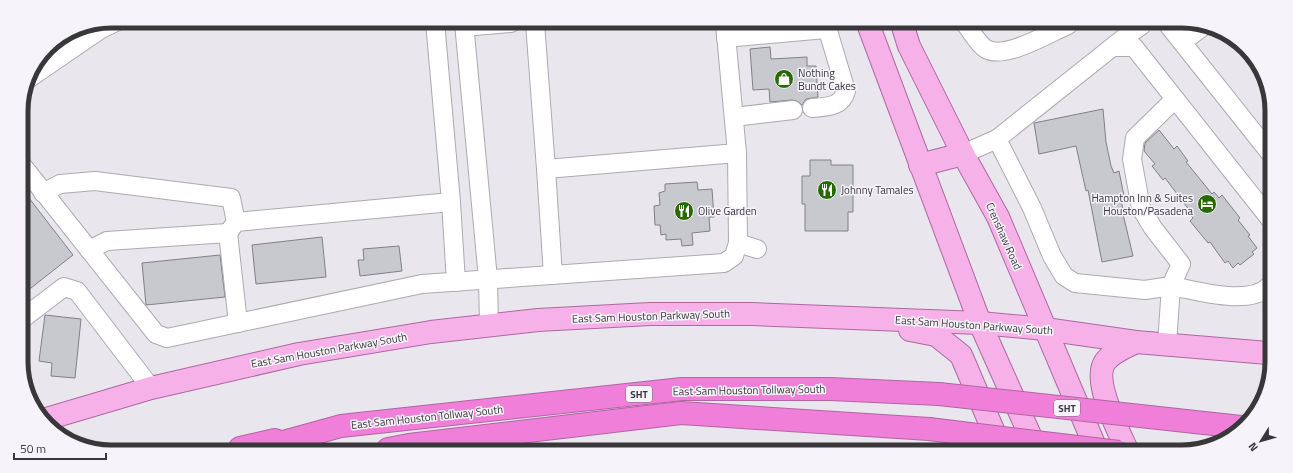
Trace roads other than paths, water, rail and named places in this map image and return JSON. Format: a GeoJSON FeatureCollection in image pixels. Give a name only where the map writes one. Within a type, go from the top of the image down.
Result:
{"type":"FeatureCollection","features":[{"type":"Feature","properties":{"kind":"highway","name":"East Sam Houston Tollway South"},"geometry":{"type":"LineString","coordinates":[[272,445],[341,426],[682,389],[830,389],[939,394],[1234,426]]}},
{"type":"Feature","properties":{"kind":"highway","name":"East Sam Houston Tollway South"},"geometry":{"type":"LineString","coordinates":[[410,445],[681,413],[929,429],[1061,445]]}},
{"type":"Feature","properties":{"kind":"highway"},"geometry":{"type":"LineString","coordinates":[[254,445],[341,426]]}},
{"type":"Feature","properties":{"kind":"main road"},"geometry":{"type":"LineString","coordinates":[[869,28],[980,323],[1034,445]]}},
{"type":"Feature","properties":{"kind":"main road","name":"Crenshaw Road"},"geometry":{"type":"LineString","coordinates":[[903,28],[909,46],[998,217],[1094,445]]}},
{"type":"Feature","properties":{"kind":"main road"},"geometry":{"type":"LineString","coordinates":[[920,165],[964,154]]}},
{"type":"Feature","properties":{"kind":"main road","name":"East Sam Houston Parkway South"},"geometry":{"type":"LineString","coordinates":[[50,418],[151,388],[299,354],[431,332],[538,320],[650,314],[752,314],[980,323],[1046,329],[1136,342],[1265,353]]}},
{"type":"Feature","properties":{"kind":"main road"},"geometry":{"type":"LineString","coordinates":[[836,317],[936,335],[943,340],[961,355],[999,445]]}},
{"type":"Feature","properties":{"kind":"main road"},"geometry":{"type":"LineString","coordinates":[[1125,445],[1105,396],[1101,376],[1106,361],[1113,354],[1136,342]]}},
{"type":"Feature","properties":{"kind":"lane"},"geometry":{"type":"LineString","coordinates":[[436,28],[451,202],[456,282]]}},
{"type":"Feature","properties":{"kind":"lane"},"geometry":{"type":"LineString","coordinates":[[464,28],[488,279],[489,325]]}},
{"type":"Feature","properties":{"kind":"lane"},"geometry":{"type":"LineString","coordinates":[[535,28],[553,275]]}},
{"type":"Feature","properties":{"kind":"lane"},"geometry":{"type":"LineString","coordinates":[[28,173],[156,334],[167,338],[422,284],[724,264],[734,256],[738,243],[737,153],[726,31],[786,28]]}},
{"type":"Feature","properties":{"kind":"lane"},"geometry":{"type":"LineString","coordinates":[[812,108],[835,105],[845,97],[846,91],[827,28]]}},
{"type":"Feature","properties":{"kind":"lane"},"geometry":{"type":"LineString","coordinates":[[968,28],[985,48],[994,53],[1008,51],[1061,28]]}},
{"type":"Feature","properties":{"kind":"lane"},"geometry":{"type":"LineString","coordinates":[[964,154],[998,139],[1112,47],[1138,28]]}},
{"type":"Feature","properties":{"kind":"lane"},"geometry":{"type":"LineString","coordinates":[[1171,28],[1265,148]]}},
{"type":"Feature","properties":{"kind":"lane"},"geometry":{"type":"LineString","coordinates":[[38,72],[101,29]]}},
{"type":"Feature","properties":{"kind":"lane"},"geometry":{"type":"LineString","coordinates":[[1182,42],[1198,30]]}},
{"type":"Feature","properties":{"kind":"lane"},"geometry":{"type":"LineString","coordinates":[[1112,47],[1134,47],[1265,213]]}},
{"type":"Feature","properties":{"kind":"lane"},"geometry":{"type":"LineString","coordinates":[[1167,344],[1171,286],[1181,264],[1153,228],[1141,208],[1132,159],[1135,138],[1175,99]]}},
{"type":"Feature","properties":{"kind":"lane"},"geometry":{"type":"LineString","coordinates":[[734,117],[793,110]]}},
{"type":"Feature","properties":{"kind":"lane"},"geometry":{"type":"LineString","coordinates":[[998,139],[1032,208],[1052,256],[1064,276],[1075,283],[1145,290],[1171,286],[1243,297],[1265,289]]}},
{"type":"Feature","properties":{"kind":"lane"},"geometry":{"type":"LineString","coordinates":[[546,170],[737,153]]}},
{"type":"Feature","properties":{"kind":"lane"},"geometry":{"type":"LineString","coordinates":[[43,193],[60,184],[95,182],[230,198],[238,323]]}},
{"type":"Feature","properties":{"kind":"lane"},"geometry":{"type":"LineString","coordinates":[[89,250],[107,241],[451,202]]}},
{"type":"Feature","properties":{"kind":"lane"},"geometry":{"type":"LineString","coordinates":[[738,243],[757,248]]}},
{"type":"Feature","properties":{"kind":"lane"},"geometry":{"type":"LineString","coordinates":[[28,315],[64,288],[77,291],[151,388]]}},
{"type":"Feature","properties":{"kind":"place","name":"Nothing Bundt Cakes"},"geometry":{"type":"Point","coordinates":[784,79]}},
{"type":"Feature","properties":{"kind":"place","name":"Johnny Tamales"},"geometry":{"type":"Point","coordinates":[827,190]}},
{"type":"Feature","properties":{"kind":"place","name":"Hampton Inn & Suites Houston/Pasadena"},"geometry":{"type":"Point","coordinates":[1207,204]}},
{"type":"Feature","properties":{"kind":"place","name":"Olive Garden"},"geometry":{"type":"Point","coordinates":[684,211]}}]}
